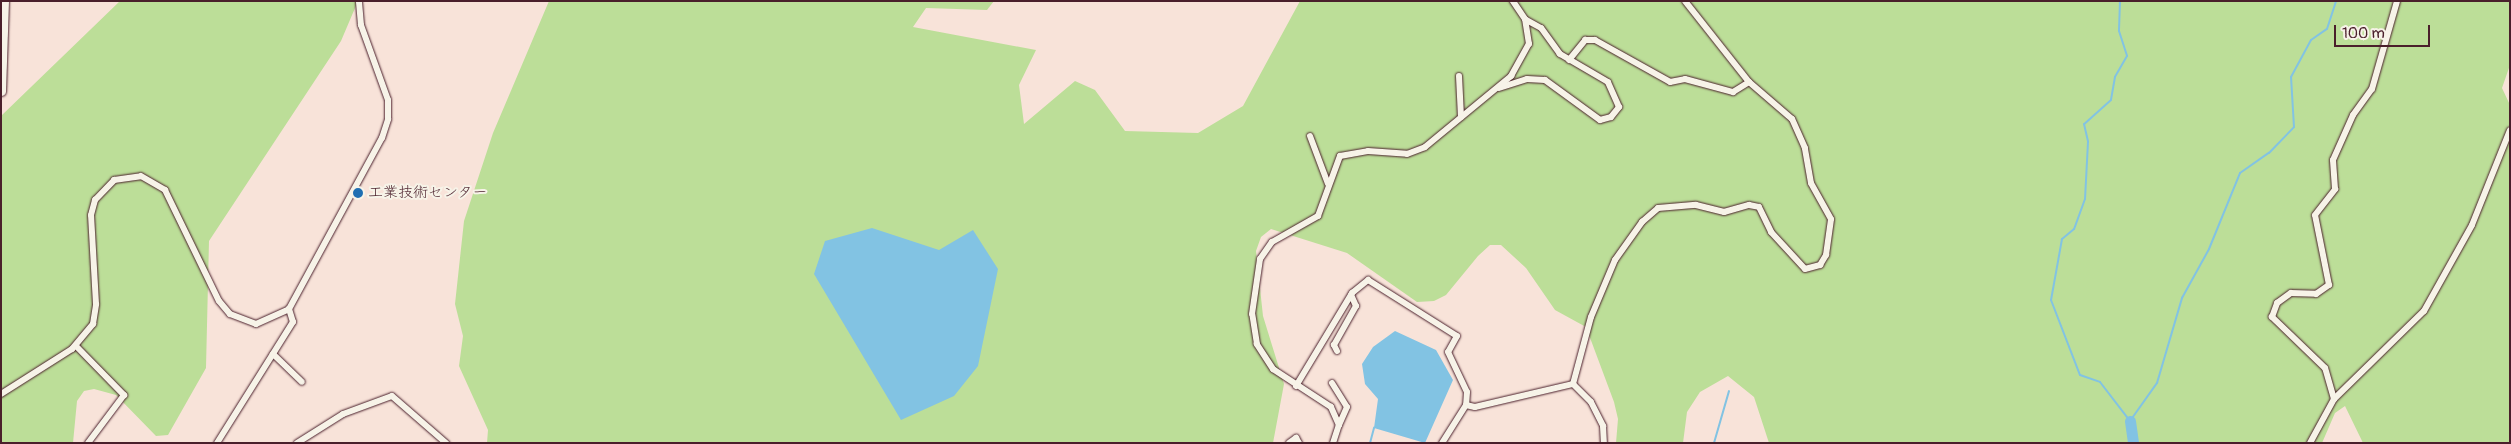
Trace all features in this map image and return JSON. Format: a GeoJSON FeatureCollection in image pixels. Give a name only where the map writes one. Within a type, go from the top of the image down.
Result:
{"type":"FeatureCollection","features":[{"type":"Feature","properties":{"kind":"highway"},"geometry":{"type":"LineString","coordinates":[[1,91],[4,1]]}},
{"type":"Feature","properties":{"kind":"street"},"geometry":{"type":"LineString","coordinates":[[1,394],[76,346],[93,324],[96,304],[90,215],[95,200],[114,180],[126,176],[141,176],[164,190],[219,302],[230,314],[256,324],[289,309],[382,138],[388,119],[388,100],[362,25],[358,1]]}},
{"type":"Feature","properties":{"kind":"street"},"geometry":{"type":"LineString","coordinates":[[1496,89],[1527,79],[1545,80],[1594,118],[1611,117],[1619,107],[1616,93],[1608,82],[1569,60],[1541,28],[1525,19],[1513,1]]}},
{"type":"Feature","properties":{"kind":"street"},"geometry":{"type":"LineString","coordinates":[[1573,384],[1592,317],[1615,260],[1642,222],[1658,208],[1696,205],[1724,212],[1749,205],[1760,207],[1772,232],[1805,269],[1820,265],[1826,256],[1831,219],[1811,183],[1799,133],[1792,119],[1749,82],[1686,1]]}},
{"type":"Feature","properties":{"kind":"street"},"geometry":{"type":"LineString","coordinates":[[2334,399],[2325,368],[2272,317],[2278,303],[2291,293],[2316,294],[2329,285],[2315,215],[2335,188],[2333,160],[2374,82],[2396,1]]}},
{"type":"Feature","properties":{"kind":"street"},"geometry":{"type":"LineString","coordinates":[[1339,425],[1330,407],[1273,369],[1257,344],[1254,296],[1265,249],[1318,216],[1328,184],[1340,156],[1368,151],[1407,154],[1425,147],[1496,89],[1526,56],[1525,19]]}},
{"type":"Feature","properties":{"kind":"street"},"geometry":{"type":"LineString","coordinates":[[1569,60],[1585,40],[1595,40],[1670,82],[1685,79],[1733,92],[1749,82]]}},
{"type":"Feature","properties":{"kind":"street"},"geometry":{"type":"LineString","coordinates":[[1459,76],[1462,117]]}},
{"type":"Feature","properties":{"kind":"street"},"geometry":{"type":"LineString","coordinates":[[2310,443],[2334,399],[2424,311],[2472,225],[2510,130]]}},
{"type":"Feature","properties":{"kind":"street"},"geometry":{"type":"LineString","coordinates":[[1310,136],[1328,184]]}},
{"type":"Feature","properties":{"kind":"street"},"geometry":{"type":"LineString","coordinates":[[1296,386],[1351,295],[1368,280],[1457,336],[1448,352],[1467,392],[1466,405],[1442,443]]}},
{"type":"Feature","properties":{"kind":"street"},"geometry":{"type":"LineString","coordinates":[[1337,351],[1334,345],[1356,306],[1351,295]]}},
{"type":"Feature","properties":{"kind":"street"},"geometry":{"type":"LineString","coordinates":[[216,443],[293,322],[289,309]]}},
{"type":"Feature","properties":{"kind":"street"},"geometry":{"type":"LineString","coordinates":[[76,346],[124,395],[88,443]]}},
{"type":"Feature","properties":{"kind":"street"},"geometry":{"type":"LineString","coordinates":[[273,354],[302,382]]}},
{"type":"Feature","properties":{"kind":"street"},"geometry":{"type":"LineString","coordinates":[[1332,383],[1347,407],[1333,443]]}},
{"type":"Feature","properties":{"kind":"street"},"geometry":{"type":"LineString","coordinates":[[1466,405],[1475,407],[1573,384]]}},
{"type":"Feature","properties":{"kind":"street"},"geometry":{"type":"LineString","coordinates":[[1573,384],[1591,402],[1603,426],[1604,443]]}},
{"type":"Feature","properties":{"kind":"street"},"geometry":{"type":"LineString","coordinates":[[297,443],[343,414],[392,396],[446,443]]}},
{"type":"Feature","properties":{"kind":"street"},"geometry":{"type":"LineString","coordinates":[[1289,443],[1296,438],[1299,443]]}},
{"type":"Feature","properties":{"kind":"green space"},"geometry":{"type":"Polygon","coordinates":[[[120,1],[358,1],[341,41],[209,241],[206,368],[168,435],[156,436],[116,395],[94,389],[84,391],[77,401],[73,443],[1,443],[1,116],[120,1]]]}},
{"type":"Feature","properties":{"kind":"green space"},"geometry":{"type":"Polygon","coordinates":[[[549,1],[994,1],[987,10],[926,8],[913,27],[1036,50],[1019,85],[1024,124],[1075,81],[1095,90],[1125,131],[1198,133],[1243,106],[1300,1],[2510,1],[2510,65],[2502,88],[2510,105],[2510,443],[2363,443],[2345,406],[2335,413],[2322,443],[1769,443],[1754,397],[1728,376],[1700,392],[1687,412],[1683,443],[1616,443],[1618,419],[1614,402],[1586,327],[1555,310],[1526,268],[1501,245],[1490,245],[1478,256],[1446,295],[1434,301],[1417,302],[1347,253],[1271,229],[1261,237],[1256,251],[1263,316],[1284,384],[1273,443],[487,443],[488,430],[459,366],[463,336],[455,304],[464,221],[493,133],[549,1]]]}},
{"type":"Feature","properties":{"kind":"water"},"geometry":{"type":"Polygon","coordinates":[[[872,228],[939,250],[973,230],[998,269],[978,366],[954,396],[901,420],[814,274],[825,241],[872,228]]]}},
{"type":"Feature","properties":{"kind":"water"},"geometry":{"type":"Polygon","coordinates":[[[1395,331],[1436,350],[1453,380],[1425,443],[1374,428],[1378,399],[1365,384],[1362,364],[1373,347],[1395,331]]]}},
{"type":"Feature","properties":{"kind":"waterway"},"geometry":{"type":"LineString","coordinates":[[2120,1],[2119,31],[2127,56],[2115,77],[2111,100],[2084,124],[2088,142],[2085,199],[2074,229],[2062,239],[2051,300],[2080,375],[2100,382],[2130,421],[2157,383],[2182,298],[2209,249],[2240,173],[2269,153],[2294,127],[2291,77],[2311,40],[2327,29],[2336,1]]}},
{"type":"Feature","properties":{"kind":"waterway"},"geometry":{"type":"LineString","coordinates":[[1714,443],[1729,391]]}},
{"type":"Feature","properties":{"kind":"waterway"},"geometry":{"type":"LineString","coordinates":[[2130,421],[2133,443]]}},
{"type":"Feature","properties":{"kind":"waterway"},"geometry":{"type":"LineString","coordinates":[[1370,443],[1374,428]]}},
{"type":"Feature","properties":{"kind":"place","name":"工業技術センター"},"geometry":{"type":"Point","coordinates":[358,193]}}]}
